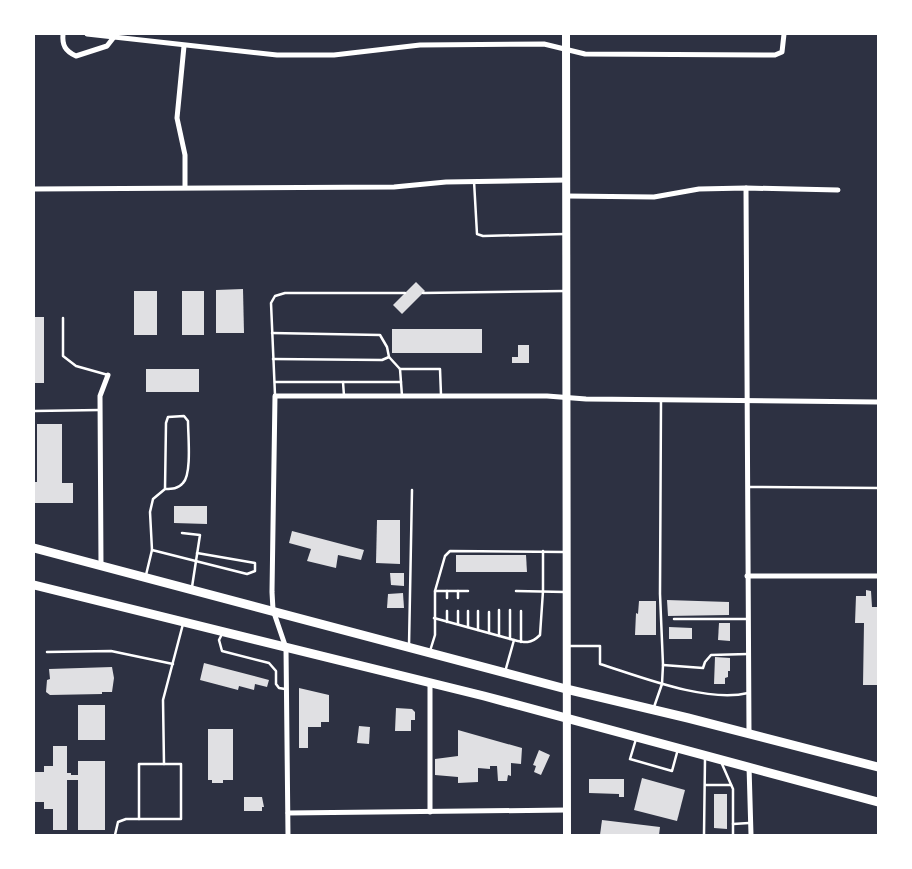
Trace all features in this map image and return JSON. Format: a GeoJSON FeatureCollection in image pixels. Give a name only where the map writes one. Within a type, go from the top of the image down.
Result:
{"type":"FeatureCollection","features":[{"type":"Feature","properties":{"kind":"highway"},"geometry":{"type":"LineString","coordinates":[[34,548],[146,576],[566,689],[749,733],[878,767]]}},
{"type":"Feature","properties":{"kind":"highway"},"geometry":{"type":"LineString","coordinates":[[34,585],[430,682],[878,802]]}},
{"type":"Feature","properties":{"kind":"main road"},"geometry":{"type":"LineString","coordinates":[[566,34],[567,835]]}},
{"type":"Feature","properties":{"kind":"street"},"geometry":{"type":"LineString","coordinates":[[63,34],[63,46],[69,53],[76,56],[107,46],[114,37]]}},
{"type":"Feature","properties":{"kind":"street"},"geometry":{"type":"LineString","coordinates":[[87,34],[252,54],[305,56],[437,44],[544,44],[585,54],[775,55],[782,52],[784,34]]}},
{"type":"Feature","properties":{"kind":"street"},"geometry":{"type":"LineString","coordinates":[[184,46],[177,118],[185,156],[185,187]]}},
{"type":"Feature","properties":{"kind":"street"},"geometry":{"type":"LineString","coordinates":[[34,189],[394,187],[474,182],[567,180]]}},
{"type":"Feature","properties":{"kind":"street"},"geometry":{"type":"LineString","coordinates":[[746,188],[746,487],[749,733]]}},
{"type":"Feature","properties":{"kind":"street"},"geometry":{"type":"LineString","coordinates":[[567,196],[654,197],[699,189],[838,190]]}},
{"type":"Feature","properties":{"kind":"street"},"geometry":{"type":"LineString","coordinates":[[101,565],[100,396],[108,374]]}},
{"type":"Feature","properties":{"kind":"street"},"geometry":{"type":"LineString","coordinates":[[288,835],[286,648],[273,610],[275,396],[441,396],[878,402]]}},
{"type":"Feature","properties":{"kind":"street"},"geometry":{"type":"LineString","coordinates":[[747,576],[878,576]]}},
{"type":"Feature","properties":{"kind":"street"},"geometry":{"type":"LineString","coordinates":[[430,682],[430,812]]}},
{"type":"Feature","properties":{"kind":"street"},"geometry":{"type":"LineString","coordinates":[[749,766],[751,835]]}},
{"type":"Feature","properties":{"kind":"street"},"geometry":{"type":"LineString","coordinates":[[288,813],[566,810]]}},
{"type":"Feature","properties":{"kind":"lane"},"geometry":{"type":"LineString","coordinates":[[474,182],[476,231],[483,236],[567,234]]}},
{"type":"Feature","properties":{"kind":"lane"},"geometry":{"type":"LineString","coordinates":[[423,293],[567,291]]}},
{"type":"Feature","properties":{"kind":"lane"},"geometry":{"type":"LineString","coordinates":[[275,396],[271,303],[275,296],[285,293],[405,294]]}},
{"type":"Feature","properties":{"kind":"lane"},"geometry":{"type":"LineString","coordinates":[[62,318],[63,356],[76,366],[108,374]]}},
{"type":"Feature","properties":{"kind":"lane"},"geometry":{"type":"LineString","coordinates":[[272,333],[380,335],[387,347],[389,357],[400,369],[402,396]]}},
{"type":"Feature","properties":{"kind":"lane"},"geometry":{"type":"LineString","coordinates":[[273,359],[382,360],[389,357]]}},
{"type":"Feature","properties":{"kind":"lane"},"geometry":{"type":"LineString","coordinates":[[400,369],[440,369],[441,396]]}},
{"type":"Feature","properties":{"kind":"lane"},"geometry":{"type":"LineString","coordinates":[[275,382],[401,382]]}},
{"type":"Feature","properties":{"kind":"lane"},"geometry":{"type":"LineString","coordinates":[[343,382],[344,396]]}},
{"type":"Feature","properties":{"kind":"lane"},"geometry":{"type":"LineString","coordinates":[[653,711],[662,684],[663,666],[660,594],[661,400]]}},
{"type":"Feature","properties":{"kind":"lane"},"geometry":{"type":"LineString","coordinates":[[34,412],[100,410]]}},
{"type":"Feature","properties":{"kind":"lane"},"geometry":{"type":"LineString","coordinates":[[146,576],[152,550],[150,512],[153,499],[165,489],[176,488],[184,483],[188,474],[188,421],[184,416],[173,415],[168,417],[166,423],[165,489]]}},
{"type":"Feature","properties":{"kind":"lane"},"geometry":{"type":"LineString","coordinates":[[746,487],[878,488]]}},
{"type":"Feature","properties":{"kind":"lane"},"geometry":{"type":"LineString","coordinates":[[409,647],[412,490]]}},
{"type":"Feature","properties":{"kind":"lane"},"geometry":{"type":"LineString","coordinates":[[182,533],[200,535],[192,589]]}},
{"type":"Feature","properties":{"kind":"lane"},"geometry":{"type":"LineString","coordinates":[[152,550],[247,574],[256,571],[255,563],[197,553]]}},
{"type":"Feature","properties":{"kind":"lane"},"geometry":{"type":"LineString","coordinates":[[430,652],[435,635],[435,591],[445,556],[450,551],[566,552]]}},
{"type":"Feature","properties":{"kind":"lane"},"geometry":{"type":"LineString","coordinates":[[434,618],[521,642],[533,642],[540,635],[543,551]]}},
{"type":"Feature","properties":{"kind":"lane"},"geometry":{"type":"LineString","coordinates":[[435,591],[468,591]]}},
{"type":"Feature","properties":{"kind":"lane"},"geometry":{"type":"LineString","coordinates":[[447,591],[447,598]]}},
{"type":"Feature","properties":{"kind":"lane"},"geometry":{"type":"LineString","coordinates":[[458,591],[458,598]]}},
{"type":"Feature","properties":{"kind":"lane"},"geometry":{"type":"LineString","coordinates":[[520,596],[518,591],[566,592]]}},
{"type":"Feature","properties":{"kind":"lane"},"geometry":{"type":"LineString","coordinates":[[499,610],[499,636]]}},
{"type":"Feature","properties":{"kind":"lane"},"geometry":{"type":"LineString","coordinates":[[510,610],[510,639]]}},
{"type":"Feature","properties":{"kind":"lane"},"geometry":{"type":"LineString","coordinates":[[447,611],[447,622]]}},
{"type":"Feature","properties":{"kind":"lane"},"geometry":{"type":"LineString","coordinates":[[458,611],[458,625]]}},
{"type":"Feature","properties":{"kind":"lane"},"geometry":{"type":"LineString","coordinates":[[468,611],[468,628]]}},
{"type":"Feature","properties":{"kind":"lane"},"geometry":{"type":"LineString","coordinates":[[478,611],[478,630]]}},
{"type":"Feature","properties":{"kind":"lane"},"geometry":{"type":"LineString","coordinates":[[521,611],[521,642]]}},
{"type":"Feature","properties":{"kind":"lane"},"geometry":{"type":"LineString","coordinates":[[489,612],[489,633]]}},
{"type":"Feature","properties":{"kind":"lane"},"geometry":{"type":"LineString","coordinates":[[674,619],[748,619]]}},
{"type":"Feature","properties":{"kind":"lane"},"geometry":{"type":"LineString","coordinates":[[164,764],[163,700],[184,623]]}},
{"type":"Feature","properties":{"kind":"lane"},"geometry":{"type":"LineString","coordinates":[[222,632],[219,640],[222,651],[269,663],[276,670],[276,684],[279,688],[287,690]]}},
{"type":"Feature","properties":{"kind":"lane"},"geometry":{"type":"LineString","coordinates":[[505,672],[514,640]]}},
{"type":"Feature","properties":{"kind":"lane"},"geometry":{"type":"LineString","coordinates":[[566,646],[600,646],[600,664],[662,684],[731,697],[748,693]]}},
{"type":"Feature","properties":{"kind":"lane"},"geometry":{"type":"LineString","coordinates":[[48,652],[111,651],[173,664]]}},
{"type":"Feature","properties":{"kind":"lane"},"geometry":{"type":"LineString","coordinates":[[663,666],[697,669],[703,668],[711,655],[748,654]]}},
{"type":"Feature","properties":{"kind":"lane"},"geometry":{"type":"LineString","coordinates":[[636,737],[630,760],[672,771],[678,748]]}},
{"type":"Feature","properties":{"kind":"lane"},"geometry":{"type":"LineString","coordinates":[[704,835],[705,755]]}},
{"type":"Feature","properties":{"kind":"lane"},"geometry":{"type":"LineString","coordinates":[[721,759],[733,789],[733,835]]}},
{"type":"Feature","properties":{"kind":"lane"},"geometry":{"type":"LineString","coordinates":[[115,835],[118,822],[126,818],[139,819],[181,819],[181,764],[139,764],[139,819]]}},
{"type":"Feature","properties":{"kind":"lane"},"geometry":{"type":"LineString","coordinates":[[706,785],[730,785]]}},
{"type":"Feature","properties":{"kind":"lane"},"geometry":{"type":"LineString","coordinates":[[733,824],[751,823]]}},
{"type":"Feature","properties":{"kind":"building"},"geometry":{"type":"Polygon","coordinates":[[[416,282],[425,291],[402,314],[393,305],[416,282]]]}},
{"type":"Feature","properties":{"kind":"building"},"geometry":{"type":"Polygon","coordinates":[[[243,289],[244,333],[216,333],[216,290],[243,289]]]}},
{"type":"Feature","properties":{"kind":"building"},"geometry":{"type":"Polygon","coordinates":[[[134,291],[157,291],[157,335],[134,335],[134,291]]]}},
{"type":"Feature","properties":{"kind":"building"},"geometry":{"type":"Polygon","coordinates":[[[182,291],[204,291],[204,335],[182,335],[182,291]]]}},
{"type":"Feature","properties":{"kind":"building"},"geometry":{"type":"Polygon","coordinates":[[[34,317],[44,317],[44,383],[34,383],[34,317]]]}},
{"type":"Feature","properties":{"kind":"building"},"geometry":{"type":"Polygon","coordinates":[[[392,329],[482,329],[482,353],[392,353],[392,329]]]}},
{"type":"Feature","properties":{"kind":"building"},"geometry":{"type":"Polygon","coordinates":[[[518,345],[529,345],[529,363],[512,363],[512,357],[518,357],[518,345]]]}},
{"type":"Feature","properties":{"kind":"building"},"geometry":{"type":"Polygon","coordinates":[[[146,369],[199,369],[199,392],[146,392],[146,369]]]}},
{"type":"Feature","properties":{"kind":"building"},"geometry":{"type":"Polygon","coordinates":[[[37,424],[62,424],[62,483],[73,483],[73,503],[34,503],[34,482],[37,482],[37,424]]]}},
{"type":"Feature","properties":{"kind":"building"},"geometry":{"type":"Polygon","coordinates":[[[174,506],[207,506],[207,524],[174,523],[174,506]]]}},
{"type":"Feature","properties":{"kind":"building"},"geometry":{"type":"Polygon","coordinates":[[[377,520],[400,520],[400,564],[376,563],[377,520]]]}},
{"type":"Feature","properties":{"kind":"building"},"geometry":{"type":"Polygon","coordinates":[[[292,531],[364,550],[361,560],[338,555],[336,568],[307,561],[311,549],[289,543],[292,531]]]}},
{"type":"Feature","properties":{"kind":"building"},"geometry":{"type":"Polygon","coordinates":[[[456,555],[526,555],[527,572],[456,572],[456,555]]]}},
{"type":"Feature","properties":{"kind":"building"},"geometry":{"type":"Polygon","coordinates":[[[390,573],[404,573],[404,586],[391,585],[390,573]]]}},
{"type":"Feature","properties":{"kind":"building"},"geometry":{"type":"Polygon","coordinates":[[[866,590],[871,591],[872,607],[878,607],[878,685],[863,685],[864,623],[855,623],[856,596],[866,596],[866,590]]]}},
{"type":"Feature","properties":{"kind":"building"},"geometry":{"type":"Polygon","coordinates":[[[403,593],[404,608],[387,608],[388,594],[403,593]]]}},
{"type":"Feature","properties":{"kind":"building"},"geometry":{"type":"Polygon","coordinates":[[[667,600],[729,602],[729,615],[668,616],[667,600]]]}},
{"type":"Feature","properties":{"kind":"building"},"geometry":{"type":"Polygon","coordinates":[[[639,601],[656,601],[656,635],[635,635],[636,613],[638,614],[639,601]]]}},
{"type":"Feature","properties":{"kind":"building"},"geometry":{"type":"Polygon","coordinates":[[[719,623],[730,623],[730,641],[718,640],[719,623]]]}},
{"type":"Feature","properties":{"kind":"building"},"geometry":{"type":"Polygon","coordinates":[[[669,627],[692,628],[692,639],[669,639],[669,627]]]}},
{"type":"Feature","properties":{"kind":"building"},"geometry":{"type":"Polygon","coordinates":[[[715,657],[730,658],[730,671],[728,671],[728,677],[725,678],[725,684],[714,684],[715,657]]]}},
{"type":"Feature","properties":{"kind":"building"},"geometry":{"type":"Polygon","coordinates":[[[204,663],[269,680],[267,687],[255,684],[254,690],[239,686],[238,690],[200,680],[204,663]]]}},
{"type":"Feature","properties":{"kind":"building"},"geometry":{"type":"Polygon","coordinates":[[[112,667],[114,678],[112,692],[102,692],[102,694],[50,695],[46,692],[47,680],[50,679],[49,669],[112,667]]]}},
{"type":"Feature","properties":{"kind":"building"},"geometry":{"type":"Polygon","coordinates":[[[299,688],[329,695],[329,722],[321,722],[321,727],[308,727],[308,748],[299,748],[299,688]]]}},
{"type":"Feature","properties":{"kind":"building"},"geometry":{"type":"Polygon","coordinates":[[[78,705],[105,705],[105,740],[78,740],[78,705]]]}},
{"type":"Feature","properties":{"kind":"building"},"geometry":{"type":"Polygon","coordinates":[[[396,708],[412,709],[415,712],[415,720],[411,720],[411,731],[395,731],[396,708]]]}},
{"type":"Feature","properties":{"kind":"building"},"geometry":{"type":"Polygon","coordinates":[[[359,726],[370,727],[369,744],[357,743],[359,726]]]}},
{"type":"Feature","properties":{"kind":"building"},"geometry":{"type":"Polygon","coordinates":[[[208,729],[233,729],[233,780],[223,780],[223,783],[212,783],[212,780],[208,780],[208,729]]]}},
{"type":"Feature","properties":{"kind":"building"},"geometry":{"type":"Polygon","coordinates":[[[458,730],[522,748],[521,764],[511,763],[511,776],[508,775],[507,781],[498,781],[497,766],[490,766],[490,769],[478,768],[478,782],[458,783],[458,777],[435,775],[435,759],[458,756],[458,730]]]}},
{"type":"Feature","properties":{"kind":"building"},"geometry":{"type":"Polygon","coordinates":[[[53,746],[67,746],[67,773],[71,773],[71,775],[78,775],[78,761],[105,761],[105,830],[78,830],[78,780],[67,780],[67,830],[53,830],[53,809],[44,809],[44,802],[34,802],[34,772],[44,772],[44,766],[53,766],[53,746]]]}},
{"type":"Feature","properties":{"kind":"building"},"geometry":{"type":"Polygon","coordinates":[[[539,750],[550,755],[541,775],[534,772],[536,766],[533,765],[539,750]]]}},
{"type":"Feature","properties":{"kind":"building"},"geometry":{"type":"Polygon","coordinates":[[[642,778],[685,790],[677,821],[634,810],[642,778]]]}},
{"type":"Feature","properties":{"kind":"building"},"geometry":{"type":"Polygon","coordinates":[[[589,779],[624,779],[624,797],[619,797],[619,794],[589,793],[589,779]]]}},
{"type":"Feature","properties":{"kind":"building"},"geometry":{"type":"Polygon","coordinates":[[[714,794],[727,794],[727,829],[714,828],[714,794]]]}},
{"type":"Feature","properties":{"kind":"building"},"geometry":{"type":"Polygon","coordinates":[[[244,797],[262,797],[264,807],[262,807],[262,811],[244,811],[244,797]]]}},
{"type":"Feature","properties":{"kind":"building"},"geometry":{"type":"Polygon","coordinates":[[[602,820],[660,827],[659,835],[600,835],[602,820]]]}}]}
